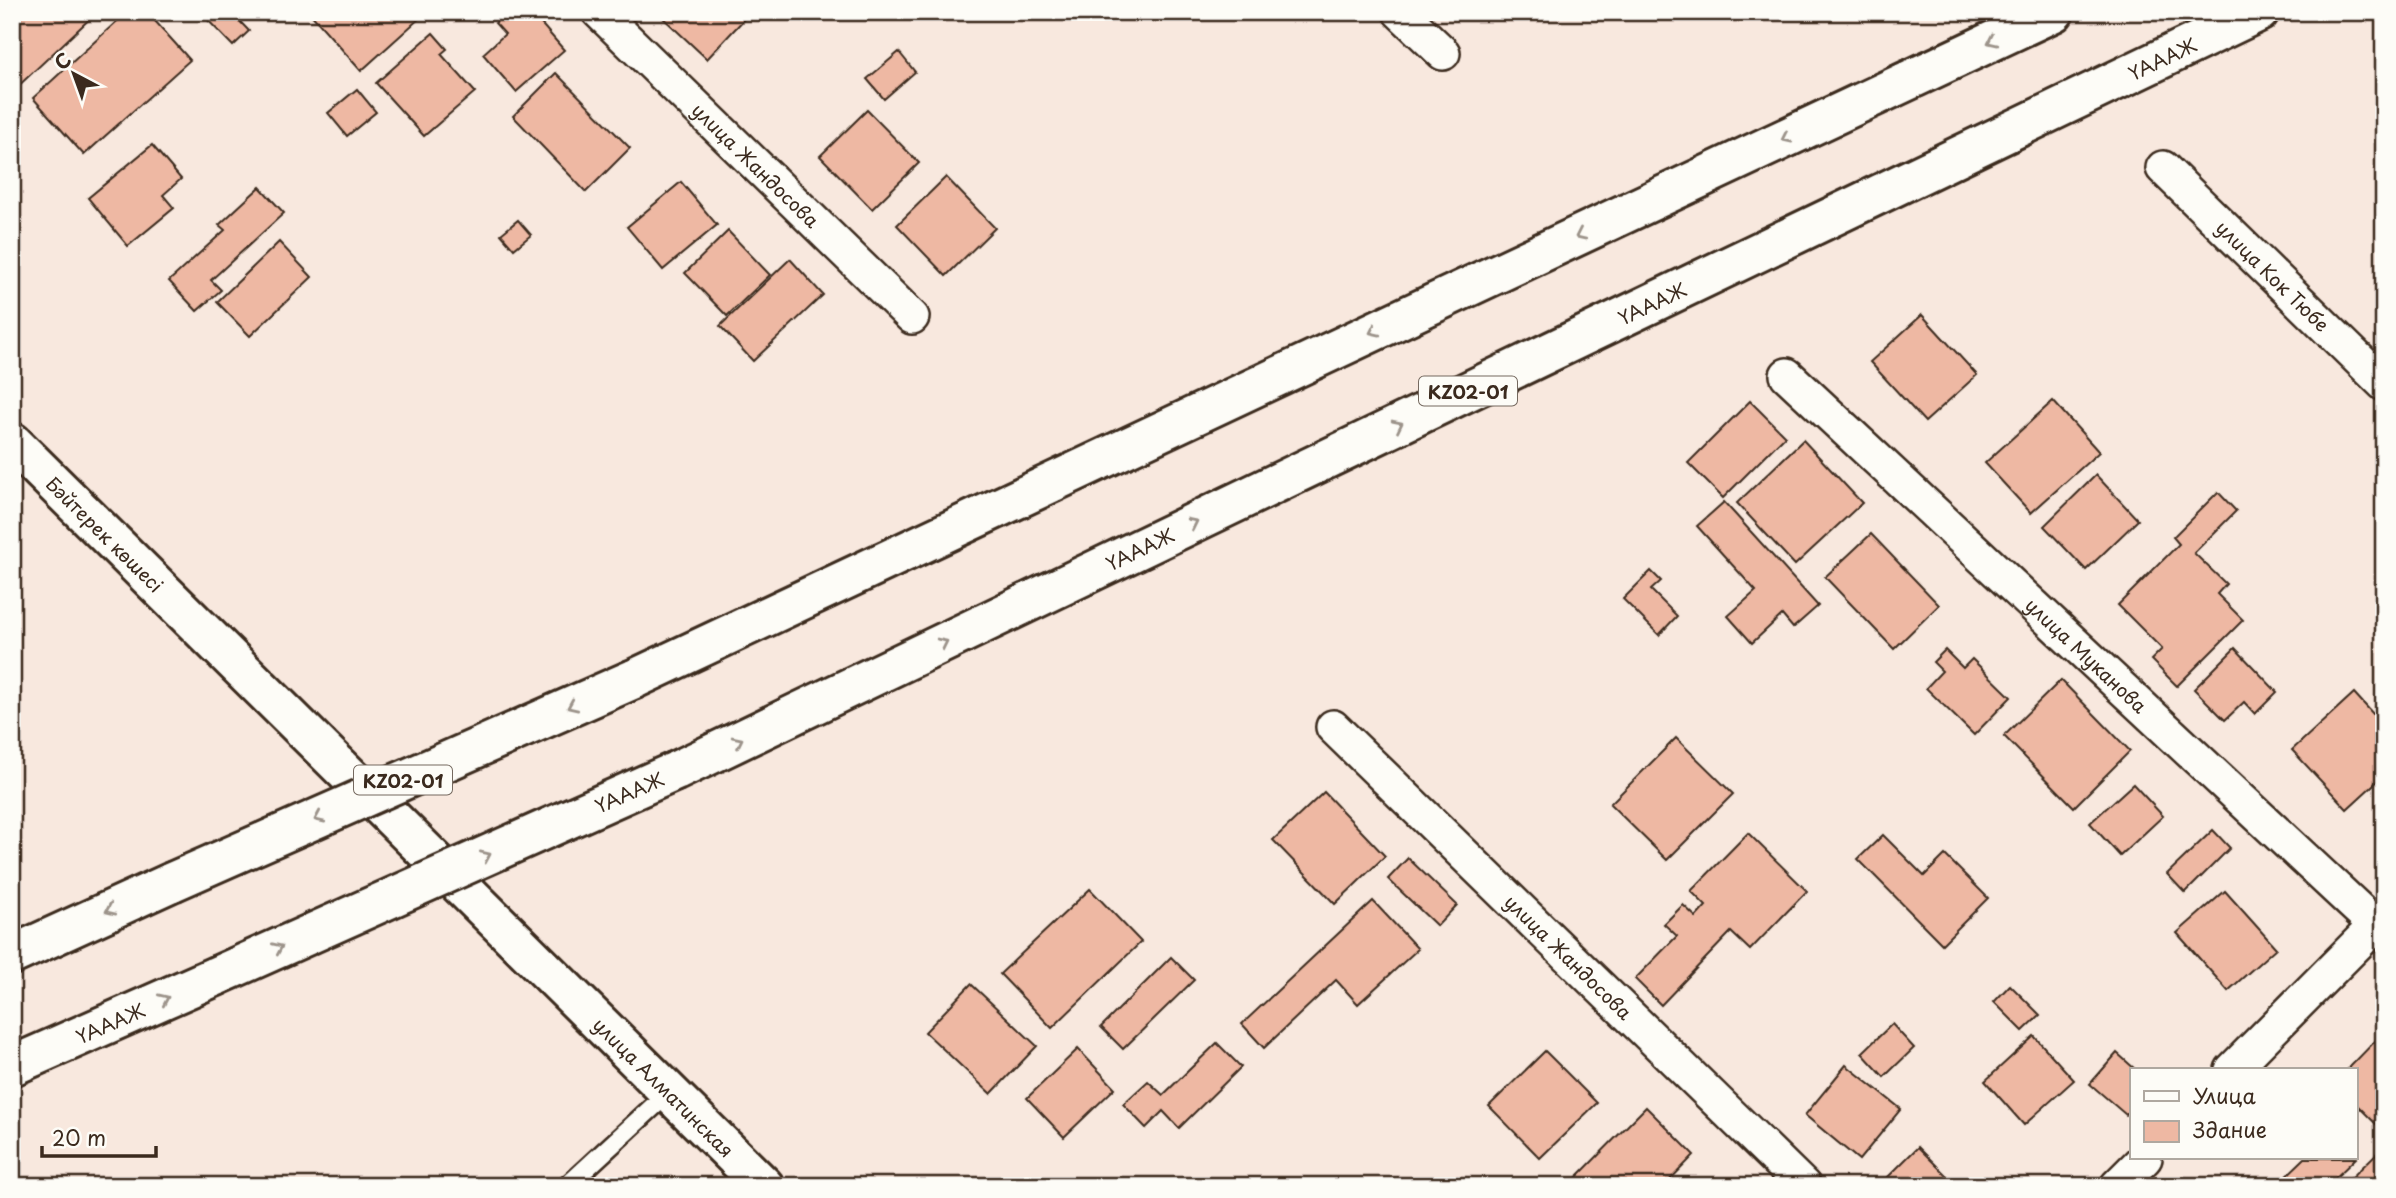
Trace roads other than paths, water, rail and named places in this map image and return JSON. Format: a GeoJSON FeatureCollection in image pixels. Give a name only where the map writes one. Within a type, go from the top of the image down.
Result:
{"type":"FeatureCollection","features":[{"type":"Feature","properties":{"kind":"main road","name":"KZ02-01"},"geometry":{"type":"LineString","coordinates":[[12,954],[634,679],[2054,12]]}},
{"type":"Feature","properties":{"kind":"main road","name":"ҮАААЖ"},"geometry":{"type":"LineString","coordinates":[[12,1066],[677,771],[2259,12]]}},
{"type":"Feature","properties":{"kind":"main road","name":"Бәйтерек көшесі"},"geometry":{"type":"LineString","coordinates":[[12,442],[563,987]]}},
{"type":"Feature","properties":{"kind":"main road","name":"улица Алматинская"},"geometry":{"type":"LineString","coordinates":[[563,987],[764,1186]]}},
{"type":"Feature","properties":{"kind":"street","name":"улица Жандосова"},"geometry":{"type":"LineString","coordinates":[[599,12],[912,317]]}},
{"type":"Feature","properties":{"kind":"street"},"geometry":{"type":"LineString","coordinates":[[1400,12],[1443,53]]}},
{"type":"Feature","properties":{"kind":"street","name":"улица Кок Тюбе"},"geometry":{"type":"LineString","coordinates":[[2163,168],[2384,384]]}},
{"type":"Feature","properties":{"kind":"street","name":"улица Муканова"},"geometry":{"type":"LineString","coordinates":[[1787,375],[2381,925]]}},
{"type":"Feature","properties":{"kind":"street","name":"улица Жандосова"},"geometry":{"type":"LineString","coordinates":[[1333,727],[1804,1186]]}},
{"type":"Feature","properties":{"kind":"street"},"geometry":{"type":"LineString","coordinates":[[2234,1068],[2381,925]]}},
{"type":"Feature","properties":{"kind":"street"},"geometry":{"type":"LineString","coordinates":[[2117,1186],[2143,1160]]}},
{"type":"Feature","properties":{"kind":"lane"},"geometry":{"type":"LineString","coordinates":[[567,1186],[669,1092]]}}]}
